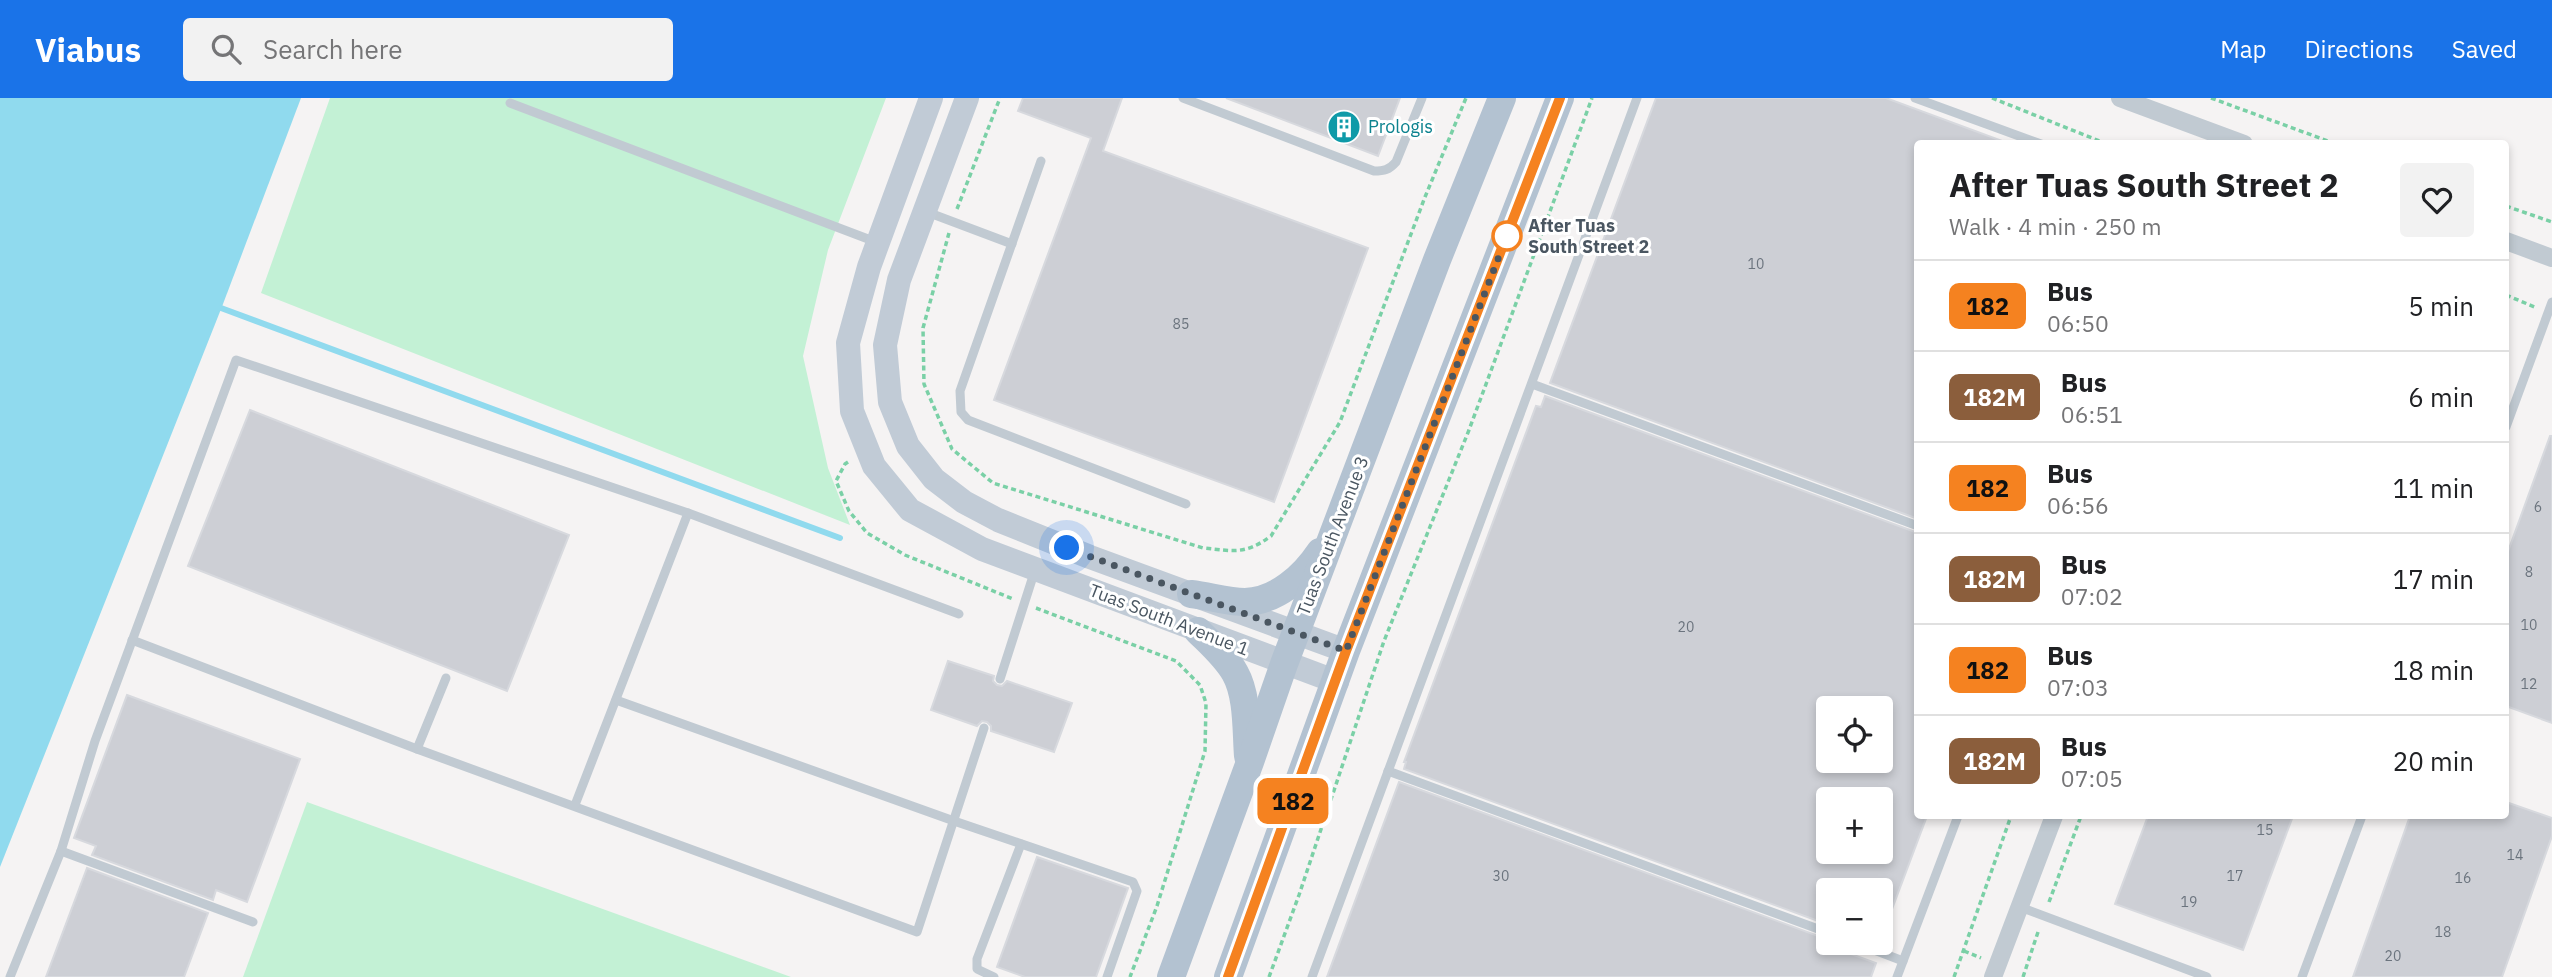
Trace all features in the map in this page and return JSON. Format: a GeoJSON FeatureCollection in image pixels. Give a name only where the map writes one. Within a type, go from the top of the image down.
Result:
{"type":"FeatureCollection","features":[{"type":"Feature","properties":{"kind":"main road","name":"Tuas South Avenue 1"},"geometry":{"type":"LineString","coordinates":[[931,98],[878,242],[848,344],[852,411],[874,466],[910,510],[982,549],[1337,682]]}},
{"type":"Feature","properties":{"kind":"main road","name":"Tuas South Avenue 1"},"geometry":{"type":"LineString","coordinates":[[967,98],[899,280],[885,345],[890,402],[908,446],[934,479],[964,502],[999,520],[1295,634],[1346,651]]}},
{"type":"Feature","properties":{"kind":"main road","name":"Tuas South Avenue 3"},"geometry":{"type":"LineString","coordinates":[[1171,977],[1295,634],[1437,260],[1502,98]]}},
{"type":"Feature","properties":{"kind":"main road"},"geometry":{"type":"LineString","coordinates":[[1228,977],[1346,651],[1560,98]]}},
{"type":"Feature","properties":{"kind":"main road"},"geometry":{"type":"LineString","coordinates":[[1191,594],[1247,602],[1280,592],[1313,563],[1334,532]]}},
{"type":"Feature","properties":{"kind":"main road"},"geometry":{"type":"LineString","coordinates":[[1198,631],[1226,660],[1236,676],[1242,694],[1249,766]]}},
{"type":"Feature","properties":{"kind":"street"},"geometry":{"type":"LineString","coordinates":[[2120,98],[2233,140]]}},
{"type":"Feature","properties":{"kind":"street"},"geometry":{"type":"LineString","coordinates":[[2509,242],[2552,258]]}},
{"type":"Feature","properties":{"kind":"street"},"geometry":{"type":"LineString","coordinates":[[1993,977],[2053,819]]}},
{"type":"Feature","properties":{"kind":"lane"},"geometry":{"type":"LineString","coordinates":[[1183,98],[1374,171],[1390,169],[1396,162],[1422,98]]}},
{"type":"Feature","properties":{"kind":"lane"},"geometry":{"type":"LineString","coordinates":[[1312,977],[1637,98]]}},
{"type":"Feature","properties":{"kind":"lane"},"geometry":{"type":"LineString","coordinates":[[1915,98],[2030,140]]}},
{"type":"Feature","properties":{"kind":"lane"},"geometry":{"type":"LineString","coordinates":[[510,103],[878,242]]}},
{"type":"Feature","properties":{"kind":"lane"},"geometry":{"type":"LineString","coordinates":[[1041,161],[960,391],[961,412],[968,420],[1186,504]]}},
{"type":"Feature","properties":{"kind":"lane"},"geometry":{"type":"LineString","coordinates":[[925,211],[1012,244]]}},
{"type":"Feature","properties":{"kind":"lane"},"geometry":{"type":"LineString","coordinates":[[2509,419],[2552,302]]}},
{"type":"Feature","properties":{"kind":"lane"},"geometry":{"type":"LineString","coordinates":[[10,977],[61,851],[95,741],[236,360],[688,513],[959,614]]}},
{"type":"Feature","properties":{"kind":"lane"},"geometry":{"type":"LineString","coordinates":[[1532,384],[1914,525]]}},
{"type":"Feature","properties":{"kind":"lane"},"geometry":{"type":"LineString","coordinates":[[575,805],[688,513]]}},
{"type":"Feature","properties":{"kind":"lane"},"geometry":{"type":"LineString","coordinates":[[1000,679],[1036,569]]}},
{"type":"Feature","properties":{"kind":"lane"},"geometry":{"type":"LineString","coordinates":[[132,640],[416,749],[917,932],[984,728]]}},
{"type":"Feature","properties":{"kind":"lane"},"geometry":{"type":"LineString","coordinates":[[416,749],[446,678]]}},
{"type":"Feature","properties":{"kind":"lane"},"geometry":{"type":"LineString","coordinates":[[615,700],[1133,882],[1136,896],[1107,977]]}},
{"type":"Feature","properties":{"kind":"lane"},"geometry":{"type":"LineString","coordinates":[[1388,771],[1816,928]]}},
{"type":"Feature","properties":{"kind":"lane"},"geometry":{"type":"LineString","coordinates":[[1897,977],[1957,819]]}},
{"type":"Feature","properties":{"kind":"lane"},"geometry":{"type":"LineString","coordinates":[[2302,977],[2361,819]]}},
{"type":"Feature","properties":{"kind":"lane"},"geometry":{"type":"LineString","coordinates":[[994,977],[976,969],[976,960],[1021,844]]}},
{"type":"Feature","properties":{"kind":"lane"},"geometry":{"type":"LineString","coordinates":[[61,851],[253,922]]}},
{"type":"Feature","properties":{"kind":"lane"},"geometry":{"type":"LineString","coordinates":[[2020,907],[2207,977]]}},
{"type":"Feature","properties":{"kind":"lane"},"geometry":{"type":"LineString","coordinates":[[1887,955],[1903,961]]}},
{"type":"Feature","properties":{"kind":"path"},"geometry":{"type":"LineString","coordinates":[[1000,98],[952,221],[923,328],[924,384],[952,449],[993,483],[1203,548],[1235,551],[1254,548],[1271,536],[1339,422],[1466,98]]}},
{"type":"Feature","properties":{"kind":"path"},"geometry":{"type":"LineString","coordinates":[[1269,977],[1384,641],[1469,430],[1592,98]]}},
{"type":"Feature","properties":{"kind":"path"},"geometry":{"type":"LineString","coordinates":[[1992,98],[2097,140]]}},
{"type":"Feature","properties":{"kind":"path"},"geometry":{"type":"LineString","coordinates":[[2211,98],[2325,140]]}},
{"type":"Feature","properties":{"kind":"path"},"geometry":{"type":"LineString","coordinates":[[2509,207],[2552,222]]}},
{"type":"Feature","properties":{"kind":"path"},"geometry":{"type":"LineString","coordinates":[[2509,296],[2548,312]]}},
{"type":"Feature","properties":{"kind":"path"},"geometry":{"type":"LineString","coordinates":[[869,452],[845,464],[836,481],[849,510],[867,533],[905,555],[1025,604],[1176,660],[1199,685],[1206,704],[1205,751],[1157,906],[1130,977]]}},
{"type":"Feature","properties":{"kind":"path"},"geometry":{"type":"LineString","coordinates":[[1954,977],[2010,819]]}},
{"type":"Feature","properties":{"kind":"path"},"geometry":{"type":"LineString","coordinates":[[2023,977],[2080,819]]}},
{"type":"Feature","properties":{"kind":"green space"},"geometry":{"type":"Polygon","coordinates":[[[330,98],[886,98],[828,250],[803,356],[828,468],[850,525],[261,293],[330,98]]]}},
{"type":"Feature","properties":{"kind":"green space"},"geometry":{"type":"Polygon","coordinates":[[[307,802],[791,977],[243,977],[307,802]]]}},
{"type":"Feature","properties":{"kind":"water"},"geometry":{"type":"Polygon","coordinates":[[[0,98],[301,98],[223,304],[0,867],[0,98]]]}},
{"type":"Feature","properties":{"kind":"building"},"geometry":{"type":"Polygon","coordinates":[[[1023,98],[1122,98],[1103,151],[1368,248],[1274,502],[994,400],[1091,138],[1018,111],[1023,98]]]}},
{"type":"Feature","properties":{"kind":"building","name":"Prologis"},"geometry":{"type":"Polygon","coordinates":[[[1226,98],[1400,98],[1378,156],[1226,98]]]}},
{"type":"Feature","properties":{"kind":"building"},"geometry":{"type":"Polygon","coordinates":[[[1656,98],[1886,98],[2000,140],[1914,140],[1914,518],[1550,383],[1656,98]]]}},
{"type":"Feature","properties":{"kind":"building"},"geometry":{"type":"Polygon","coordinates":[[[1545,396],[1914,532],[1914,819],[1926,819],[1893,906],[1893,878],[1816,878],[1816,920],[1404,769],[1404,762],[1536,406],[1541,407],[1545,396]]]}},
{"type":"Feature","properties":{"kind":"building"},"geometry":{"type":"Polygon","coordinates":[[[250,410],[569,535],[507,691],[188,566],[250,410]]]}},
{"type":"Feature","properties":{"kind":"building"},"geometry":{"type":"Polygon","coordinates":[[[2552,436],[2552,723],[2509,707],[2509,549],[2552,436]]]}},
{"type":"Feature","properties":{"kind":"building"},"geometry":{"type":"Polygon","coordinates":[[[948,661],[994,676],[993,681],[997,685],[1002,686],[1007,681],[1072,703],[1054,752],[991,731],[987,722],[982,721],[977,726],[931,710],[948,661]]]}},
{"type":"Feature","properties":{"kind":"building"},"geometry":{"type":"Polygon","coordinates":[[[127,695],[300,759],[247,902],[216,890],[213,900],[92,855],[96,846],[74,838],[127,695]]]}},
{"type":"Feature","properties":{"kind":"building"},"geometry":{"type":"Polygon","coordinates":[[[1399,782],[1816,935],[1816,955],[1854,955],[1876,963],[1871,977],[1327,977],[1399,782]]]}},
{"type":"Feature","properties":{"kind":"building"},"geometry":{"type":"Polygon","coordinates":[[[2509,803],[2552,818],[2552,836],[2502,977],[2353,977],[2409,819],[2509,819],[2509,803]]]}},
{"type":"Feature","properties":{"kind":"building"},"geometry":{"type":"Polygon","coordinates":[[[2147,819],[2292,819],[2243,950],[2115,904],[2147,819]]]}},
{"type":"Feature","properties":{"kind":"building"},"geometry":{"type":"Polygon","coordinates":[[[1037,857],[1128,888],[1096,977],[1025,977],[997,967],[1037,857]]]}},
{"type":"Feature","properties":{"kind":"building"},"geometry":{"type":"Polygon","coordinates":[[[87,868],[208,913],[184,977],[46,977],[87,868]]]}},
{"type":"Feature","properties":{"kind":"waterway"},"geometry":{"type":"LineString","coordinates":[[221,308],[840,538]]}},
{"type":"Feature","properties":{"kind":"bus line","name":"182"},"geometry":{"type":"LineString","coordinates":[[1228,977],[1346,651],[1560,98]]}},
{"type":"Feature","properties":{"kind":"place","name":"Prologis"},"geometry":{"type":"Point","coordinates":[1344,127]}},
{"type":"Feature","properties":{"kind":"place","name":"After Tuas South Street 2"},"geometry":{"type":"Point","coordinates":[1507,236]}},
{"type":"Feature","properties":{"kind":"route"},"geometry":{"type":"LineString","coordinates":[[1067,548],[1346,651],[1510,228],[1507,236]]}}]}
